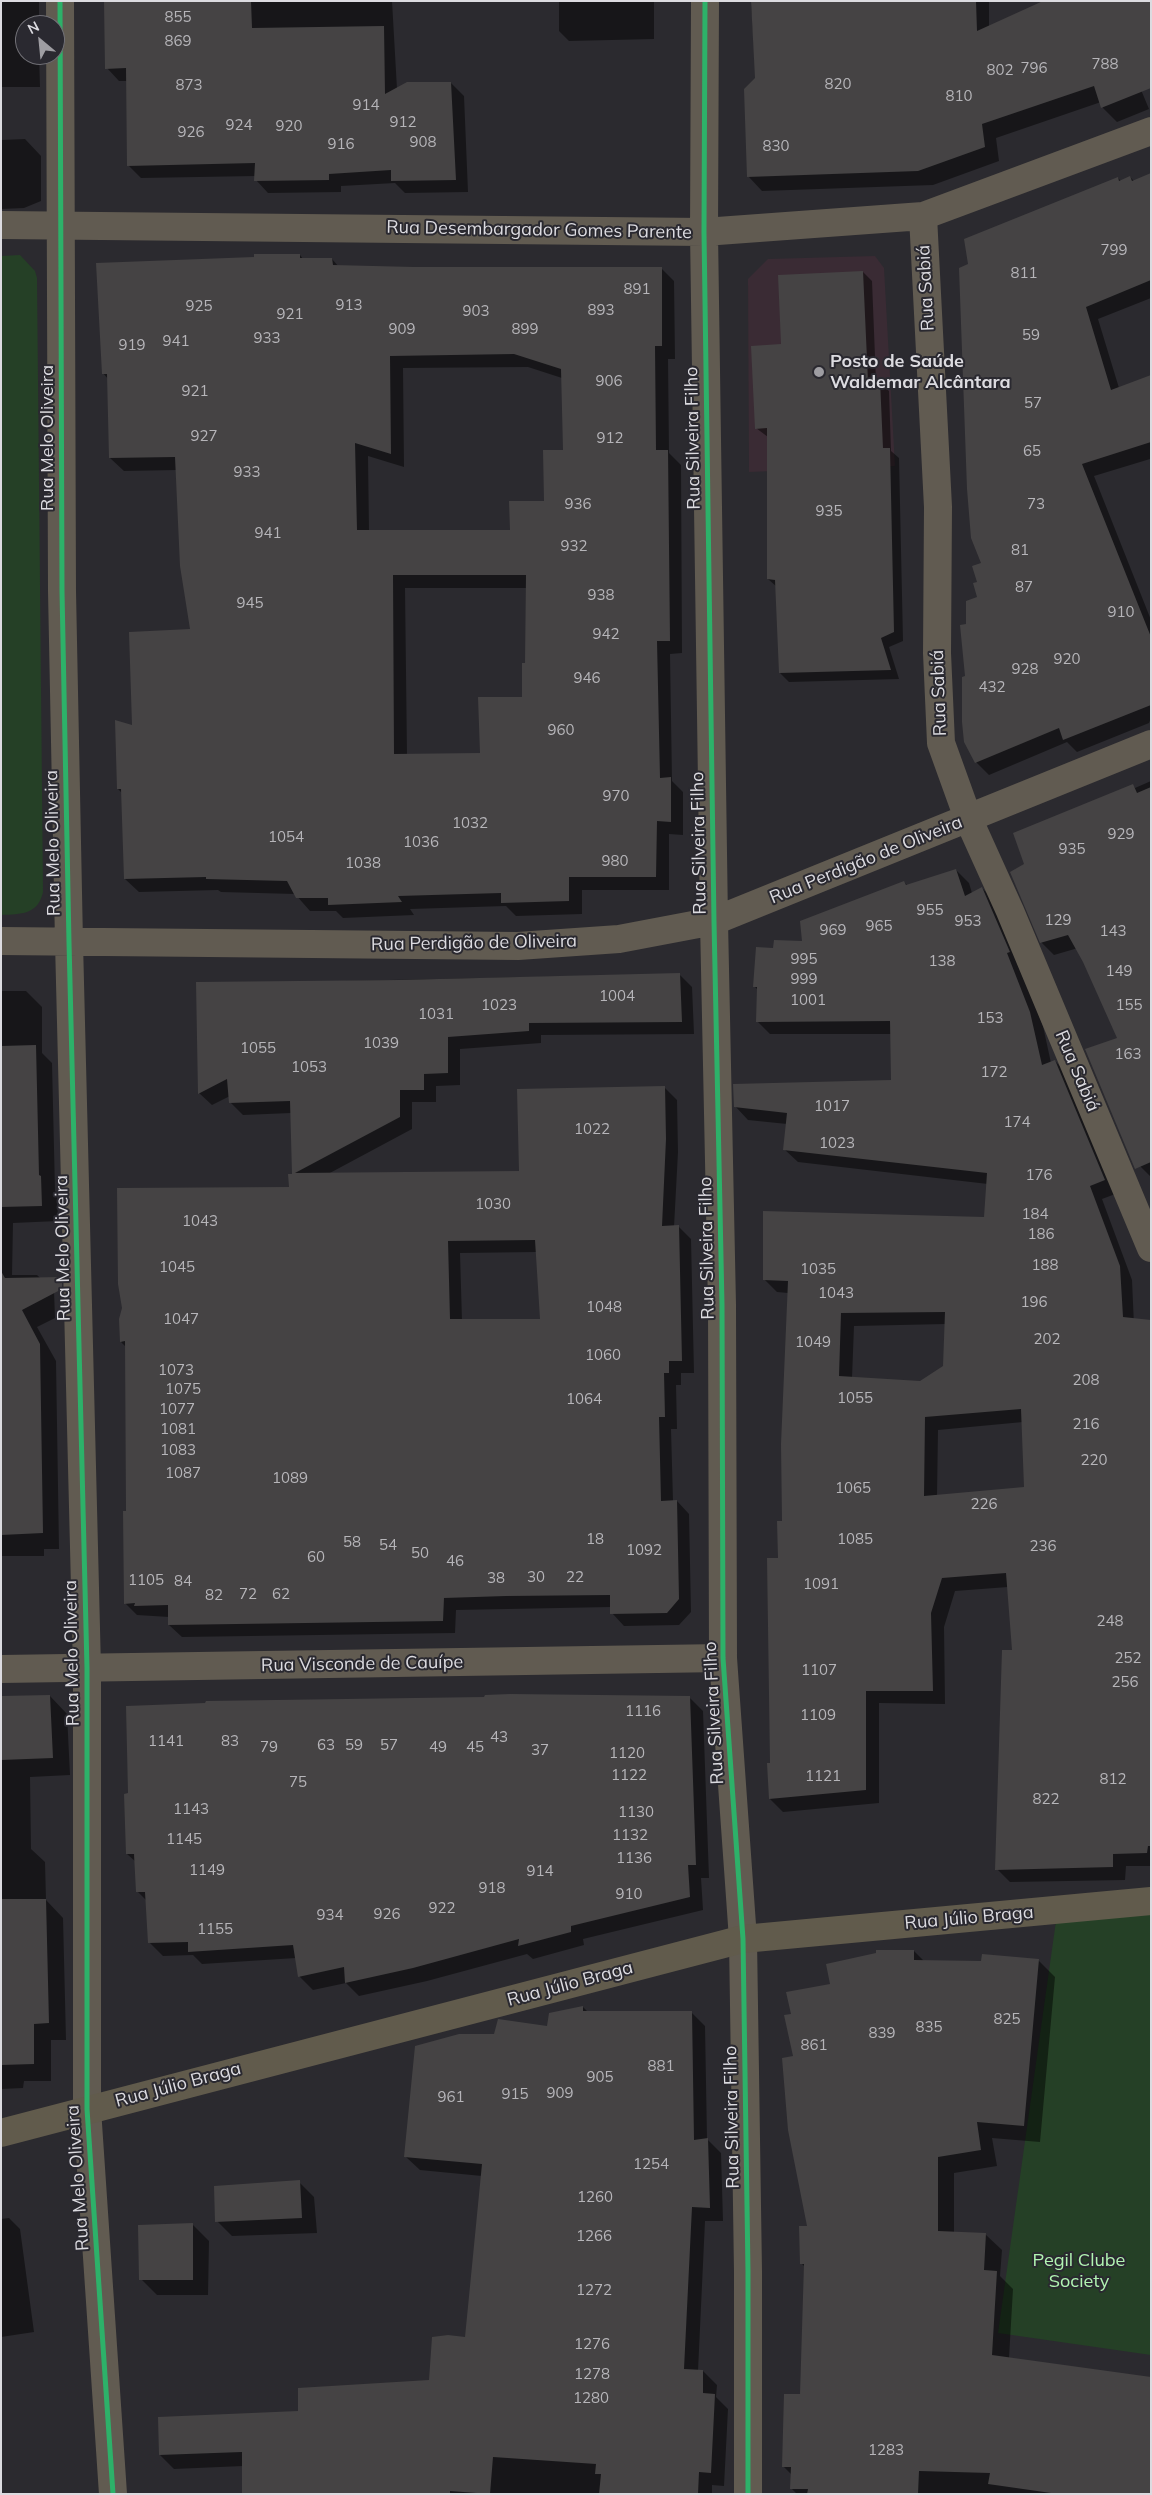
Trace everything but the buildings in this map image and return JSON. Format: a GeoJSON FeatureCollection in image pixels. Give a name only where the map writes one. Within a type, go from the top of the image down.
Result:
{"type":"FeatureCollection","features":[{"type":"Feature","properties":{"kind":"street","name":"Rua Melo Oliveira"},"geometry":{"type":"LineString","coordinates":[[60,1],[62,591],[87,1668],[87,2109],[113,2494]]}},
{"type":"Feature","properties":{"kind":"street","name":"Rua Silveira Filho"},"geometry":{"type":"LineString","coordinates":[[705,1],[704,232],[714,921],[722,1305],[722,1658],[743,1939],[748,2272],[748,2494]]}},
{"type":"Feature","properties":{"kind":"street","name":"Rua Desembargador Gomes Parente"},"geometry":{"type":"LineString","coordinates":[[1,225],[60,224],[704,232],[923,216],[1151,131]]}},
{"type":"Feature","properties":{"kind":"street","name":"Rua Sabiá"},"geometry":{"type":"LineString","coordinates":[[923,216],[938,507],[937,653],[941,742],[968,818],[1010,910],[1151,1248]]}},
{"type":"Feature","properties":{"kind":"street","name":"Rua Perdigão de Oliveira"},"geometry":{"type":"LineString","coordinates":[[1,941],[518,946],[619,939],[714,921],[1151,744]]}},
{"type":"Feature","properties":{"kind":"street","name":"Rua Visconde de Cauípe"},"geometry":{"type":"LineString","coordinates":[[1,1669],[722,1658]]}},
{"type":"Feature","properties":{"kind":"street","name":"Rua Júlio Braga"},"geometry":{"type":"LineString","coordinates":[[1,2132],[743,1939],[1151,1901]]}},
{"type":"Feature","properties":{"kind":"shaded area","name":"Posto de Saúde Waldemar Alcântara"},"geometry":{"type":"Polygon","coordinates":[[[875,256],[884,268],[895,466],[749,472],[748,279],[768,259],[875,256]]]}},
{"type":"Feature","properties":{"kind":"green space"},"geometry":{"type":"Polygon","coordinates":[[[20,255],[35,271],[37,278],[43,892],[41,900],[28,912],[1,915],[1,256],[20,255]]]}},
{"type":"Feature","properties":{"kind":"green space","name":"Pegil Clube Society"},"geometry":{"type":"Polygon","coordinates":[[[1151,1906],[1151,2355],[998,2333],[1057,1914],[1151,1906]]]}},
{"type":"Feature","properties":{"kind":"cycle path"},"geometry":{"type":"LineString","coordinates":[[60,1],[62,591],[87,1668],[87,2109],[113,2494]]}},
{"type":"Feature","properties":{"kind":"cycle path"},"geometry":{"type":"LineString","coordinates":[[705,1],[704,232],[714,921],[722,1305],[723,1658],[743,1939],[748,2272],[748,2494]]}},
{"type":"Feature","properties":{"kind":"place","name":"Posto de Saúde Waldemar Alcântara"},"geometry":{"type":"Point","coordinates":[819,372]}}]}
